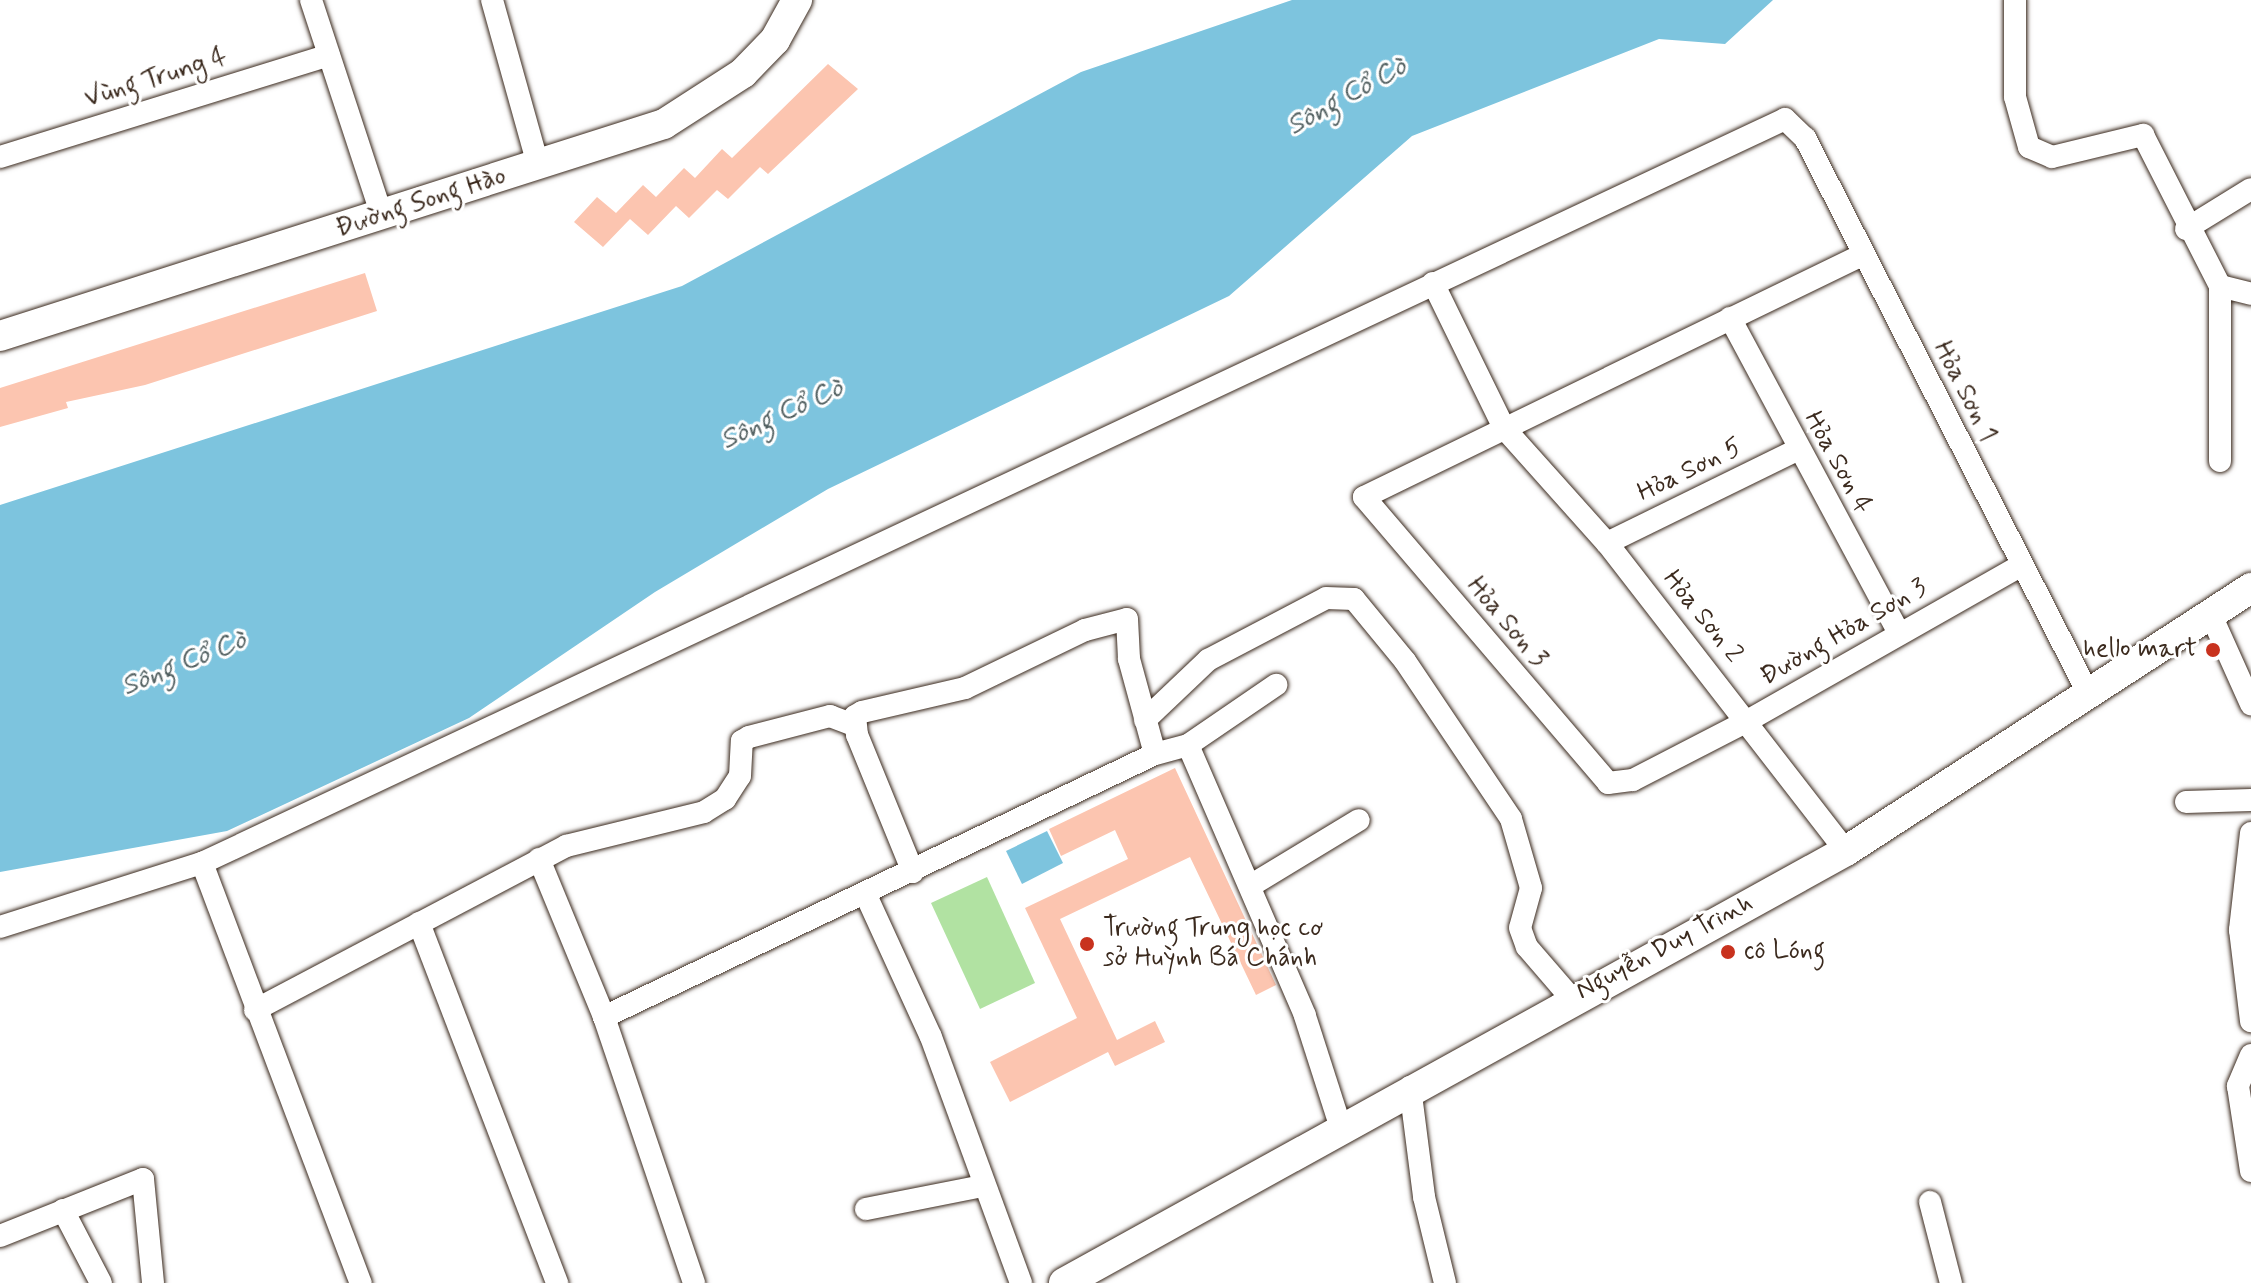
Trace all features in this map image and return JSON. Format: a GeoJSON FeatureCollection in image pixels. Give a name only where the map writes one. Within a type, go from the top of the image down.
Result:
{"type":"FeatureCollection","features":[{"type":"Feature","properties":{"kind":"street"},"geometry":{"type":"LineString","coordinates":[[311,0],[382,216]]}},
{"type":"Feature","properties":{"kind":"street"},"geometry":{"type":"LineString","coordinates":[[494,0],[538,165]]}},
{"type":"Feature","properties":{"kind":"street","name":"Đường Song Hào"},"geometry":{"type":"LineString","coordinates":[[0,336],[664,124],[699,105],[775,40],[797,0]]}},
{"type":"Feature","properties":{"kind":"street"},"geometry":{"type":"LineString","coordinates":[[2015,0],[2015,97],[2029,147],[2052,157],[2143,135],[2186,229],[2220,286],[2220,461]]}},
{"type":"Feature","properties":{"kind":"street","name":"Vùng Trung 4"},"geometry":{"type":"LineString","coordinates":[[0,157],[329,55]]}},
{"type":"Feature","properties":{"kind":"street","name":"Hỏa Sơn 1"},"geometry":{"type":"LineString","coordinates":[[1433,283],[1785,119],[1805,138],[2020,566],[2089,695]]}},
{"type":"Feature","properties":{"kind":"street"},"geometry":{"type":"LineString","coordinates":[[2186,229],[2251,189]]}},
{"type":"Feature","properties":{"kind":"street"},"geometry":{"type":"LineString","coordinates":[[1504,428],[1864,254]]}},
{"type":"Feature","properties":{"kind":"street"},"geometry":{"type":"LineString","coordinates":[[0,927],[202,863],[1433,283]]}},
{"type":"Feature","properties":{"kind":"street","name":"Hỏa Sơn 2"},"geometry":{"type":"LineString","coordinates":[[1433,283],[1504,428],[1607,543],[1749,720],[1846,851]]}},
{"type":"Feature","properties":{"kind":"street"},"geometry":{"type":"LineString","coordinates":[[2220,286],[2251,294]]}},
{"type":"Feature","properties":{"kind":"street","name":"Hỏa Sơn 4"},"geometry":{"type":"LineString","coordinates":[[1730,318],[1797,450],[1899,633]]}},
{"type":"Feature","properties":{"kind":"street","name":"Hỏa Sơn 3"},"geometry":{"type":"LineString","coordinates":[[1504,428],[1364,497],[1608,783]]}},
{"type":"Feature","properties":{"kind":"street","name":"Hỏa Sơn 5"},"geometry":{"type":"LineString","coordinates":[[1607,543],[1797,450]]}},
{"type":"Feature","properties":{"kind":"street","name":"Đường Hỏa Sơn 3"},"geometry":{"type":"LineString","coordinates":[[1608,783],[1633,780],[1749,720],[2020,566]]}},
{"type":"Feature","properties":{"kind":"street","name":"Nguyễn Duy Trinh"},"geometry":{"type":"LineString","coordinates":[[1064,1283],[1340,1125],[1846,851],[2251,588]]}},
{"type":"Feature","properties":{"kind":"street"},"geometry":{"type":"LineString","coordinates":[[1145,720],[1208,660],[1326,598],[1354,599],[1405,661],[1511,819],[1531,888],[1520,928],[1527,947],[1571,998]]}},
{"type":"Feature","properties":{"kind":"street"},"geometry":{"type":"LineString","coordinates":[[2211,615],[2251,704]]}},
{"type":"Feature","properties":{"kind":"street"},"geometry":{"type":"LineString","coordinates":[[854,725],[862,712],[965,688],[1085,630],[1127,619],[1129,659],[1155,754]]}},
{"type":"Feature","properties":{"kind":"street"},"geometry":{"type":"LineString","coordinates":[[604,1017],[1155,754],[1188,745],[1276,685]]}},
{"type":"Feature","properties":{"kind":"street"},"geometry":{"type":"LineString","coordinates":[[255,1010],[566,846],[704,812],[725,799],[740,776],[742,741],[830,716],[854,725],[913,872]]}},
{"type":"Feature","properties":{"kind":"street"},"geometry":{"type":"LineString","coordinates":[[1188,745],[1305,1016],[1340,1125]]}},
{"type":"Feature","properties":{"kind":"street"},"geometry":{"type":"LineString","coordinates":[[2186,802],[2251,800]]}},
{"type":"Feature","properties":{"kind":"street"},"geometry":{"type":"LineString","coordinates":[[1250,886],[1359,820]]}},
{"type":"Feature","properties":{"kind":"street"},"geometry":{"type":"LineString","coordinates":[[2251,833],[2240,930],[2251,1021]]}},
{"type":"Feature","properties":{"kind":"street"},"geometry":{"type":"LineString","coordinates":[[539,859],[604,1017],[694,1283]]}},
{"type":"Feature","properties":{"kind":"street"},"geometry":{"type":"LineString","coordinates":[[202,863],[255,1010],[361,1283]]}},
{"type":"Feature","properties":{"kind":"street"},"geometry":{"type":"LineString","coordinates":[[865,893],[936,1050],[982,1186],[1021,1283]]}},
{"type":"Feature","properties":{"kind":"street"},"geometry":{"type":"LineString","coordinates":[[419,923],[557,1283]]}},
{"type":"Feature","properties":{"kind":"street"},"geometry":{"type":"LineString","coordinates":[[2251,1055],[2238,1086],[2251,1171]]}},
{"type":"Feature","properties":{"kind":"street"},"geometry":{"type":"LineString","coordinates":[[1410,1087],[1424,1197],[1445,1283]]}},
{"type":"Feature","properties":{"kind":"street"},"geometry":{"type":"LineString","coordinates":[[0,1236],[143,1179],[153,1283]]}},
{"type":"Feature","properties":{"kind":"street"},"geometry":{"type":"LineString","coordinates":[[866,1209],[982,1186]]}},
{"type":"Feature","properties":{"kind":"street"},"geometry":{"type":"LineString","coordinates":[[1930,1202],[1951,1283]]}},
{"type":"Feature","properties":{"kind":"street"},"geometry":{"type":"LineString","coordinates":[[63,1210],[101,1283]]}},
{"type":"Feature","properties":{"kind":"green space"},"geometry":{"type":"Polygon","coordinates":[[[987,877],[1035,983],[980,1009],[931,903],[987,877]]]}},
{"type":"Feature","properties":{"kind":"water","name":"Sông Cổ Cò"},"geometry":{"type":"Polygon","coordinates":[[[1292,0],[1773,0],[1725,44],[1659,39],[1412,136],[1229,296],[828,489],[655,592],[469,718],[227,831],[0,872],[0,505],[682,286],[1081,72],[1292,0]]]}},
{"type":"Feature","properties":{"kind":"water"},"geometry":{"type":"Polygon","coordinates":[[[1047,831],[1063,863],[1022,884],[1006,851],[1047,831]]]}},
{"type":"Feature","properties":{"kind":"building"},"geometry":{"type":"Polygon","coordinates":[[[828,64],[858,89],[768,174],[760,167],[728,199],[717,190],[689,218],[676,206],[648,235],[630,219],[603,247],[574,222],[597,197],[616,213],[643,185],[656,197],[684,168],[695,178],[722,149],[732,158],[828,64]]]}},
{"type":"Feature","properties":{"kind":"building"},"geometry":{"type":"Polygon","coordinates":[[[365,273],[377,311],[145,385],[66,402],[68,408],[0,427],[0,388],[365,273]]]}},
{"type":"Feature","properties":{"kind":"building"},"geometry":{"type":"Polygon","coordinates":[[[1175,768],[1276,985],[1256,995],[1190,857],[1060,919],[1117,1040],[1155,1021],[1165,1042],[1115,1066],[1108,1052],[1010,1102],[990,1062],[1077,1018],[1025,908],[1128,859],[1115,830],[1061,856],[1049,829],[1175,768]]]}},
{"type":"Feature","properties":{"kind":"place","name":"hello mart"},"geometry":{"type":"Point","coordinates":[2213,650]}},
{"type":"Feature","properties":{"kind":"place","name":"Trường Trung học cơ sở Huỳnh Bá Chánh"},"geometry":{"type":"Point","coordinates":[1087,944]}},
{"type":"Feature","properties":{"kind":"place","name":"cô Lóng"},"geometry":{"type":"Point","coordinates":[1728,952]}}]}
